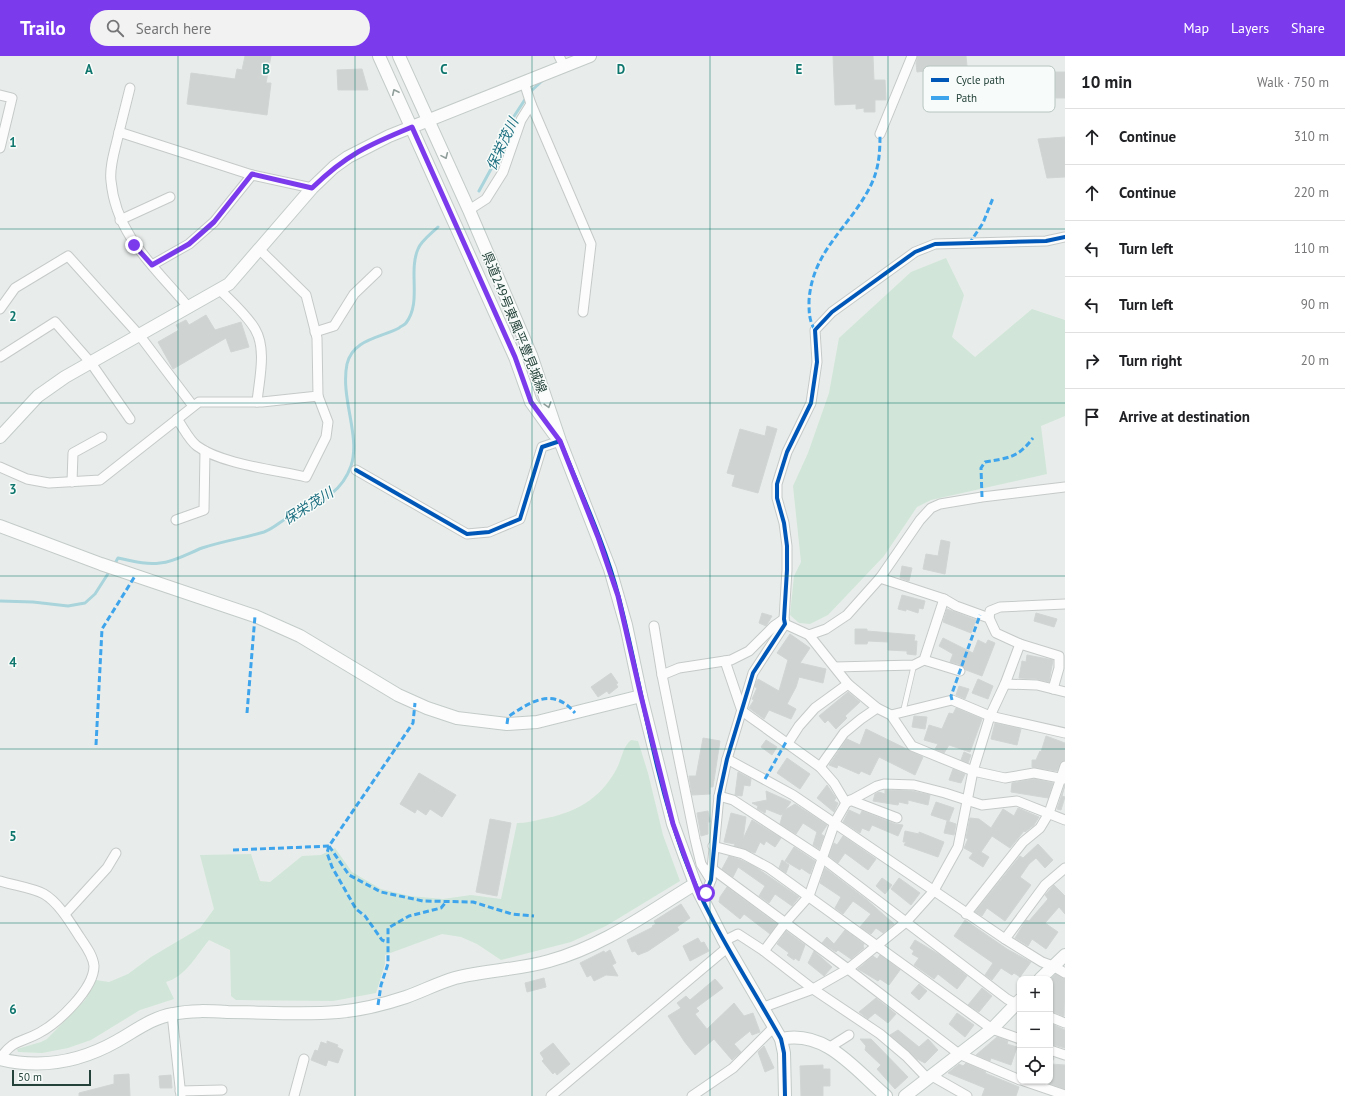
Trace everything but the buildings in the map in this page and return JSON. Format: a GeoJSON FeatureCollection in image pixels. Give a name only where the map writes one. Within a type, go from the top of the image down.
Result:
{"type":"FeatureCollection","features":[{"type":"Feature","properties":{"kind":"street","name":"県道249号東風平豊見城線"},"geometry":{"type":"LineString","coordinates":[[379,56],[515,357],[531,402],[560,441]]}},
{"type":"Feature","properties":{"kind":"street","name":"県道249号東風平豊見城線"},"geometry":{"type":"LineString","coordinates":[[398,56],[469,210],[531,354],[560,441]]}},
{"type":"Feature","properties":{"kind":"street"},"geometry":{"type":"LineString","coordinates":[[0,437],[38,396],[91,363],[229,284],[260,250],[312,188],[334,167],[348,157],[363,148],[428,120],[524,82],[561,61],[590,56]]}},
{"type":"Feature","properties":{"kind":"street"},"geometry":{"type":"LineString","coordinates":[[880,134],[912,56]]}},
{"type":"Feature","properties":{"kind":"street"},"geometry":{"type":"LineString","coordinates":[[524,82],[531,104],[590,244],[583,312]]}},
{"type":"Feature","properties":{"kind":"street"},"geometry":{"type":"LineString","coordinates":[[130,88],[119,132],[110,180],[120,220],[134,245],[189,308]]}},
{"type":"Feature","properties":{"kind":"street"},"geometry":{"type":"LineString","coordinates":[[0,95],[12,98],[0,148]]}},
{"type":"Feature","properties":{"kind":"street"},"geometry":{"type":"LineString","coordinates":[[469,210],[486,199],[503,172],[521,120],[531,104]]}},
{"type":"Feature","properties":{"kind":"street"},"geometry":{"type":"LineString","coordinates":[[119,132],[252,174],[312,188]]}},
{"type":"Feature","properties":{"kind":"street"},"geometry":{"type":"LineString","coordinates":[[152,265],[189,244],[214,222],[252,174]]}},
{"type":"Feature","properties":{"kind":"street"},"geometry":{"type":"LineString","coordinates":[[120,220],[170,197]]}},
{"type":"Feature","properties":{"kind":"street"},"geometry":{"type":"LineString","coordinates":[[700,898],[706,893],[711,880],[713,846],[719,796],[727,759],[753,673],[785,622],[787,546],[784,523],[777,498],[777,484],[787,452],[811,404],[816,362],[815,330],[832,312],[915,252],[935,244],[1046,241],[1065,237]]}},
{"type":"Feature","properties":{"kind":"street"},"geometry":{"type":"LineString","coordinates":[[177,419],[195,445],[205,451],[231,460],[306,477],[326,437],[328,422],[318,396],[315,332],[306,295],[260,250]]}},
{"type":"Feature","properties":{"kind":"street"},"geometry":{"type":"LineString","coordinates":[[0,309],[15,288],[68,256],[140,336],[193,406]]}},
{"type":"Feature","properties":{"kind":"street"},"geometry":{"type":"LineString","coordinates":[[315,332],[334,326],[354,294],[377,272]]}},
{"type":"Feature","properties":{"kind":"street"},"geometry":{"type":"LineString","coordinates":[[220,290],[246,316],[256,330],[260,348],[261,364],[257,402]]}},
{"type":"Feature","properties":{"kind":"street"},"geometry":{"type":"LineString","coordinates":[[0,357],[55,322],[91,363],[130,419]]}},
{"type":"Feature","properties":{"kind":"street"},"geometry":{"type":"LineString","coordinates":[[0,467],[27,479],[49,483],[100,480],[199,402],[257,402],[318,396]]}},
{"type":"Feature","properties":{"kind":"street"},"geometry":{"type":"LineString","coordinates":[[72,482],[73,453],[102,437]]}},
{"type":"Feature","properties":{"kind":"street"},"geometry":{"type":"LineString","coordinates":[[356,470],[468,534],[489,532],[520,519],[542,447],[560,441],[610,569],[626,625],[641,696],[673,824],[700,898],[781,1039],[784,1053],[785,1096]]}},
{"type":"Feature","properties":{"kind":"street"},"geometry":{"type":"LineString","coordinates":[[176,520],[204,510],[205,451]]}},
{"type":"Feature","properties":{"kind":"street"},"geometry":{"type":"LineString","coordinates":[[809,635],[826,629],[847,615],[880,578],[920,520],[931,508],[940,504],[982,497],[1065,487]]}},
{"type":"Feature","properties":{"kind":"street"},"geometry":{"type":"LineString","coordinates":[[0,526],[101,564],[254,616],[300,636],[398,695],[427,708],[457,718],[507,724],[537,722],[641,696]]}},
{"type":"Feature","properties":{"kind":"street"},"geometry":{"type":"LineString","coordinates":[[880,578],[944,599],[956,606],[989,618]]}},
{"type":"Feature","properties":{"kind":"street"},"geometry":{"type":"LineString","coordinates":[[924,660],[944,599]]}},
{"type":"Feature","properties":{"kind":"street"},"geometry":{"type":"LineString","coordinates":[[1053,689],[1059,668],[1059,656],[1020,644],[996,633],[989,618],[990,611],[1000,607],[1065,604]]}},
{"type":"Feature","properties":{"kind":"street"},"geometry":{"type":"LineString","coordinates":[[662,675],[679,668],[726,661],[749,651],[774,626],[785,622],[809,635],[848,684],[877,708],[891,715],[912,746],[973,771],[1005,778],[1034,773],[1063,778]]}},
{"type":"Feature","properties":{"kind":"street"},"geometry":{"type":"LineString","coordinates":[[654,626],[662,675],[701,864],[711,880]]}},
{"type":"Feature","properties":{"kind":"street"},"geometry":{"type":"LineString","coordinates":[[764,1007],[813,989],[848,969],[906,922],[933,892],[958,847],[973,771],[990,716],[1005,684],[1020,644]]}},
{"type":"Feature","properties":{"kind":"street"},"geometry":{"type":"LineString","coordinates":[[835,667],[914,665],[924,660],[960,670]]}},
{"type":"Feature","properties":{"kind":"street"},"geometry":{"type":"LineString","coordinates":[[726,661],[742,711],[820,767],[848,801],[897,818]]}},
{"type":"Feature","properties":{"kind":"street"},"geometry":{"type":"LineString","coordinates":[[788,743],[799,726],[815,708],[848,684]]}},
{"type":"Feature","properties":{"kind":"street"},"geometry":{"type":"LineString","coordinates":[[1005,684],[1037,686],[1065,692]]}},
{"type":"Feature","properties":{"kind":"street"},"geometry":{"type":"LineString","coordinates":[[891,715],[952,700],[990,716],[1065,733]]}},
{"type":"Feature","properties":{"kind":"street"},"geometry":{"type":"LineString","coordinates":[[820,767],[844,733],[877,708]]}},
{"type":"Feature","properties":{"kind":"street"},"geometry":{"type":"LineString","coordinates":[[727,759],[765,779],[835,822],[933,892],[1005,940],[1042,962],[1065,973]]}},
{"type":"Feature","properties":{"kind":"street"},"geometry":{"type":"LineString","coordinates":[[966,914],[1023,842],[1040,828],[1049,813],[1063,778],[1065,766]]}},
{"type":"Feature","properties":{"kind":"street"},"geometry":{"type":"LineString","coordinates":[[764,951],[785,922],[809,896],[835,822],[848,801],[877,786],[898,784],[914,785],[982,805],[1017,801],[1065,820]]}},
{"type":"Feature","properties":{"kind":"street"},"geometry":{"type":"LineString","coordinates":[[719,796],[733,800],[822,858],[906,922],[927,940],[1017,1002]]}},
{"type":"Feature","properties":{"kind":"street"},"geometry":{"type":"LineString","coordinates":[[713,846],[743,854],[770,868],[992,1029],[1017,1038]]}},
{"type":"Feature","properties":{"kind":"street"},"geometry":{"type":"LineString","coordinates":[[65,914],[108,868],[116,853]]}},
{"type":"Feature","properties":{"kind":"street"},"geometry":{"type":"LineString","coordinates":[[712,868],[959,1054],[1017,1079]]}},
{"type":"Feature","properties":{"kind":"street"},"geometry":{"type":"LineString","coordinates":[[1005,940],[1045,884],[1065,868]]}},
{"type":"Feature","properties":{"kind":"street"},"geometry":{"type":"LineString","coordinates":[[0,881],[44,894],[65,914],[90,953],[94,966],[92,976],[79,998],[52,1025],[38,1034],[13,1044],[0,1059],[19,1064],[48,1064],[86,1056],[117,1042],[143,1024],[172,1014],[194,1011],[324,1013],[357,1009],[382,1004],[466,975],[528,966],[565,956],[612,936],[695,884]]}},
{"type":"Feature","properties":{"kind":"street"},"geometry":{"type":"LineString","coordinates":[[551,1096],[738,934],[764,951],[813,989],[880,1034],[930,1078],[967,1096]]}},
{"type":"Feature","properties":{"kind":"street"},"geometry":{"type":"LineString","coordinates":[[1043,976],[1065,955]]}},
{"type":"Feature","properties":{"kind":"street"},"geometry":{"type":"LineString","coordinates":[[905,1096],[992,1029],[1017,1004]]}},
{"type":"Feature","properties":{"kind":"street"},"geometry":{"type":"LineString","coordinates":[[172,1014],[180,1094],[222,1090]]}},
{"type":"Feature","properties":{"kind":"street"},"geometry":{"type":"LineString","coordinates":[[1053,1018],[1065,1023]]}},
{"type":"Feature","properties":{"kind":"street"},"geometry":{"type":"LineString","coordinates":[[692,1096],[733,1068],[774,1027]]}},
{"type":"Feature","properties":{"kind":"street"},"geometry":{"type":"LineString","coordinates":[[830,1047],[849,1035]]}},
{"type":"Feature","properties":{"kind":"street"},"geometry":{"type":"LineString","coordinates":[[781,1039],[789,1037],[808,1039],[830,1047],[886,1096]]}},
{"type":"Feature","properties":{"kind":"street"},"geometry":{"type":"LineString","coordinates":[[1053,1051],[1065,1055]]}},
{"type":"Feature","properties":{"kind":"street"},"geometry":{"type":"LineString","coordinates":[[294,1096],[304,1059]]}},
{"type":"Feature","properties":{"kind":"street"},"geometry":{"type":"LineString","coordinates":[[1033,1084],[1065,1095]]}},
{"type":"Feature","properties":{"kind":"lane"},"geometry":{"type":"LineString","coordinates":[[903,712],[914,665]]}},
{"type":"Feature","properties":{"kind":"green space"},"geometry":{"type":"Polygon","coordinates":[[[946,258],[964,295],[952,337],[975,357],[1032,309],[1065,320],[1065,416],[1041,426],[1047,474],[931,500],[917,507],[884,556],[828,615],[810,624],[799,623],[790,615],[794,576],[801,562],[793,486],[808,453],[829,393],[839,338],[911,272],[946,258]]]}},
{"type":"Feature","properties":{"kind":"green space"},"geometry":{"type":"Polygon","coordinates":[[[631,740],[638,741],[648,773],[663,835],[680,881],[606,926],[571,942],[501,960],[477,944],[461,937],[442,934],[385,955],[385,964],[376,993],[333,1001],[236,1000],[231,996],[230,950],[209,940],[185,970],[173,979],[166,982],[174,999],[140,1010],[91,1040],[68,1048],[42,1053],[18,1052],[17,1049],[47,1039],[85,1000],[96,980],[109,982],[128,974],[151,957],[200,928],[214,909],[200,855],[251,854],[260,881],[270,882],[302,856],[321,855],[335,848],[352,872],[381,889],[410,896],[443,899],[471,895],[501,899],[517,823],[524,823],[565,813],[585,804],[602,789],[609,780],[616,770],[622,754],[631,740]]]}},
{"type":"Feature","properties":{"kind":"waterway","name":"保栄茂川"},"geometry":{"type":"LineString","coordinates":[[529,93],[543,80]]}},
{"type":"Feature","properties":{"kind":"waterway","name":"保栄茂川"},"geometry":{"type":"LineString","coordinates":[[479,191],[491,169],[507,127],[526,98]]}},
{"type":"Feature","properties":{"kind":"waterway","name":"保栄茂川"},"geometry":{"type":"LineString","coordinates":[[114,565],[118,558],[144,563],[165,562],[202,548],[264,532],[290,516],[326,498],[340,485],[351,466],[354,442],[346,390],[347,364],[350,356],[361,344],[399,328],[406,323],[411,315],[413,306],[415,258],[419,246],[438,227]]}},
{"type":"Feature","properties":{"kind":"waterway","name":"保栄茂川"},"geometry":{"type":"LineString","coordinates":[[0,601],[33,602],[68,606],[85,603],[95,594],[111,569]]}},
{"type":"Feature","properties":{"kind":"marked path"},"geometry":{"type":"LineString","coordinates":[[815,330],[810,320],[809,313],[812,283],[824,254],[870,187],[878,161],[880,134]]}},
{"type":"Feature","properties":{"kind":"marked path"},"geometry":{"type":"LineString","coordinates":[[969,244],[983,223],[993,198]]}},
{"type":"Feature","properties":{"kind":"marked path"},"geometry":{"type":"LineString","coordinates":[[982,497],[981,468],[985,462],[1012,456],[1028,445],[1033,438]]}},
{"type":"Feature","properties":{"kind":"marked path"},"geometry":{"type":"LineString","coordinates":[[96,745],[102,629],[135,576]]}},
{"type":"Feature","properties":{"kind":"marked path"},"geometry":{"type":"LineString","coordinates":[[952,700],[951,696],[980,615]]}},
{"type":"Feature","properties":{"kind":"marked path"},"geometry":{"type":"LineString","coordinates":[[247,713],[255,616]]}},
{"type":"Feature","properties":{"kind":"marked path"},"geometry":{"type":"LineString","coordinates":[[507,724],[508,717],[512,714],[528,704],[544,699],[559,701],[567,705],[575,713]]}},
{"type":"Feature","properties":{"kind":"marked path"},"geometry":{"type":"LineString","coordinates":[[233,850],[329,846],[413,723],[415,703]]}},
{"type":"Feature","properties":{"kind":"marked path"},"geometry":{"type":"LineString","coordinates":[[765,779],[786,742]]}},
{"type":"Feature","properties":{"kind":"marked path"},"geometry":{"type":"LineString","coordinates":[[329,846],[349,875],[381,892],[423,901],[473,902],[512,914],[534,916]]}},
{"type":"Feature","properties":{"kind":"marked path"},"geometry":{"type":"LineString","coordinates":[[329,846],[327,853],[332,867],[356,909],[365,916],[382,940],[387,942]]}},
{"type":"Feature","properties":{"kind":"marked path"},"geometry":{"type":"LineString","coordinates":[[378,1005],[381,985],[388,964],[388,928],[409,916],[441,908],[446,902]]}},
{"type":"Feature","properties":{"kind":"cycle path"},"geometry":{"type":"LineString","coordinates":[[701,898],[706,893],[711,880],[719,796],[727,759],[753,673],[785,624],[787,546],[784,523],[777,498],[777,484],[787,452],[811,403],[817,362],[815,330],[832,312],[915,252],[935,244],[1046,241],[1065,237]]}},
{"type":"Feature","properties":{"kind":"cycle path"},"geometry":{"type":"LineString","coordinates":[[356,470],[467,534],[489,532],[520,519],[542,447],[560,441],[607,558],[619,598],[655,759],[663,791],[683,854],[704,902],[728,948],[781,1039],[784,1053],[785,1096]]}},
{"type":"Feature","properties":{"kind":"route"},"geometry":{"type":"LineString","coordinates":[[134,245],[152,265],[189,244],[214,222],[252,174],[312,188],[334,167],[348,157],[363,148],[412,127],[515,357],[531,402],[560,441],[598,537],[610,569],[626,625],[656,760],[673,824],[700,898],[706,893]]}}]}
